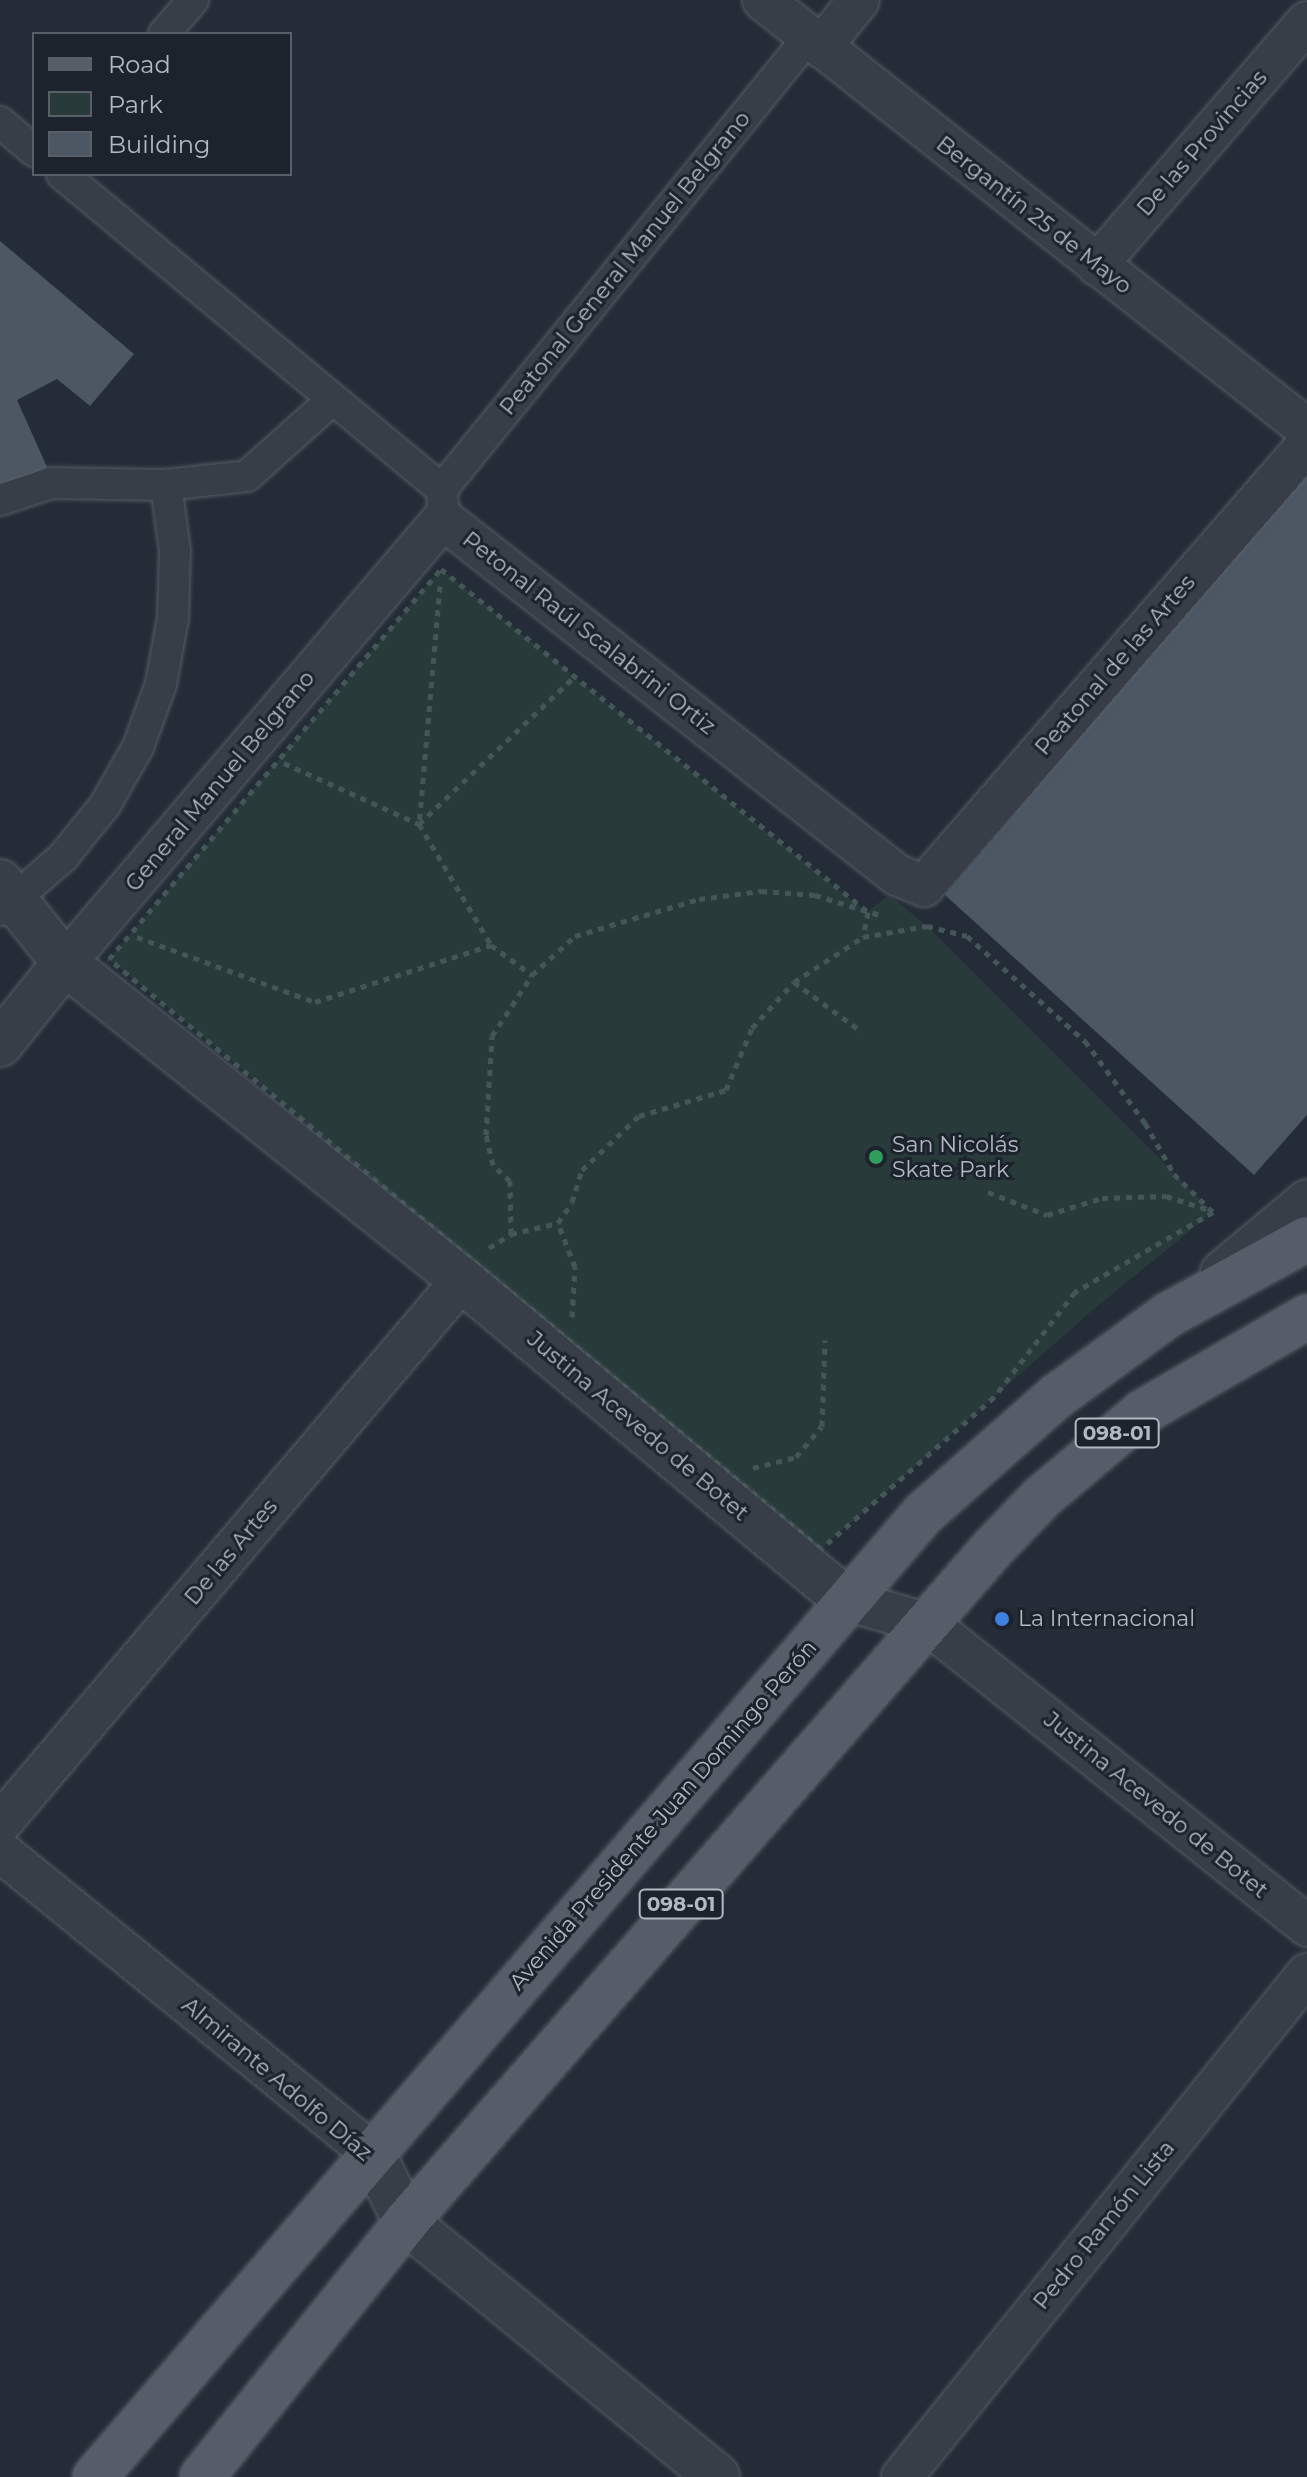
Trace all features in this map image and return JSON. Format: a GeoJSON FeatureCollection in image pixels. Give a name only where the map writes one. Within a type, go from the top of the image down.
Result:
{"type":"FeatureCollection","features":[{"type":"Feature","properties":{"kind":"main road","name":"Avenida Presidente Juan Domingo Perón"},"geometry":{"type":"LineString","coordinates":[[95,2477],[923,1514],[992,1450],[1168,1315],[1307,1239]]}},
{"type":"Feature","properties":{"kind":"main road","name":"098-01"},"geometry":{"type":"LineString","coordinates":[[202,2477],[406,2222],[1042,1497],[1096,1449],[1185,1385],[1307,1317]]}},
{"type":"Feature","properties":{"kind":"street"},"geometry":{"type":"LineString","coordinates":[[166,32],[193,0]]}},
{"type":"Feature","properties":{"kind":"street","name":"Bergantín 25 de Mayo"},"geometry":{"type":"LineString","coordinates":[[763,0],[1307,429]]}},
{"type":"Feature","properties":{"kind":"street"},"geometry":{"type":"LineString","coordinates":[[815,43],[859,0]]}},
{"type":"Feature","properties":{"kind":"street","name":"De las Provincias"},"geometry":{"type":"LineString","coordinates":[[1097,265],[1307,22]]}},
{"type":"Feature","properties":{"kind":"street","name":"Peatonal General Manuel Belgrano"},"geometry":{"type":"LineString","coordinates":[[442,504],[815,43]]}},
{"type":"Feature","properties":{"kind":"street"},"geometry":{"type":"LineString","coordinates":[[0,122],[32,149]]}},
{"type":"Feature","properties":{"kind":"street","name":"Petonal Raúl Scalabrini Ortiz"},"geometry":{"type":"LineString","coordinates":[[64,176],[333,399],[442,504],[897,875],[924,886]]}},
{"type":"Feature","properties":{"kind":"street"},"geometry":{"type":"LineString","coordinates":[[0,500],[51,483],[166,485],[247,476],[333,399]]}},
{"type":"Feature","properties":{"kind":"street","name":"Peatonal de las Artes"},"geometry":{"type":"LineString","coordinates":[[924,886],[1307,445]]}},
{"type":"Feature","properties":{"kind":"street"},"geometry":{"type":"LineString","coordinates":[[4,898],[63,857],[105,805],[138,747],[161,684],[173,618],[175,551],[166,485]]}},
{"type":"Feature","properties":{"kind":"street","name":"General Manuel Belgrano"},"geometry":{"type":"LineString","coordinates":[[0,1044],[442,504]]}},
{"type":"Feature","properties":{"kind":"street","name":"Justina Acevedo de Botet"},"geometry":{"type":"LineString","coordinates":[[4,898],[65,963],[466,1269],[846,1600],[928,1624],[1307,1926]]}},
{"type":"Feature","properties":{"kind":"street"},"geometry":{"type":"LineString","coordinates":[[1168,1315],[1307,1200]]}},
{"type":"Feature","properties":{"kind":"street","name":"De las Artes"},"geometry":{"type":"LineString","coordinates":[[0,1824],[466,1269]]}},
{"type":"Feature","properties":{"kind":"street","name":"Almirante Adolfo Díaz"},"geometry":{"type":"LineString","coordinates":[[0,1851],[372,2153],[406,2222],[717,2477]]}},
{"type":"Feature","properties":{"kind":"street","name":"Pedro Ramón Lista"},"geometry":{"type":"LineString","coordinates":[[902,2477],[1307,1974]]}},
{"type":"Feature","properties":{"kind":"path"},"geometry":{"type":"LineString","coordinates":[[441,569],[868,912]]}},
{"type":"Feature","properties":{"kind":"path"},"geometry":{"type":"LineString","coordinates":[[441,569],[275,759],[133,935],[109,959],[466,1269],[571,1342],[821,1549],[994,1397],[1075,1292],[1213,1212]]}},
{"type":"Feature","properties":{"kind":"path"},"geometry":{"type":"LineString","coordinates":[[419,824],[441,569]]}},
{"type":"Feature","properties":{"kind":"path"},"geometry":{"type":"LineString","coordinates":[[419,824],[573,678]]}},
{"type":"Feature","properties":{"kind":"path"},"geometry":{"type":"LineString","coordinates":[[275,759],[419,824],[491,945],[532,975]]}},
{"type":"Feature","properties":{"kind":"path"},"geometry":{"type":"LineString","coordinates":[[511,1234],[510,1181],[493,1165],[485,1092],[492,1036],[532,975],[575,936],[699,899],[761,891],[815,895],[868,912],[967,936],[1085,1041],[1145,1123],[1174,1174],[1213,1212]]}},
{"type":"Feature","properties":{"kind":"path"},"geometry":{"type":"LineString","coordinates":[[863,937],[868,912]]}},
{"type":"Feature","properties":{"kind":"path"},"geometry":{"type":"LineString","coordinates":[[466,1269],[511,1234],[558,1223],[572,1202],[582,1170],[639,1116],[726,1090],[752,1028],[794,982],[863,937],[927,926]]}},
{"type":"Feature","properties":{"kind":"path"},"geometry":{"type":"LineString","coordinates":[[133,935],[315,1002],[491,945]]}},
{"type":"Feature","properties":{"kind":"path"},"geometry":{"type":"LineString","coordinates":[[794,982],[862,1032]]}},
{"type":"Feature","properties":{"kind":"path"},"geometry":{"type":"LineString","coordinates":[[988,1192],[1047,1215],[1102,1198],[1166,1196],[1213,1212]]}},
{"type":"Feature","properties":{"kind":"path"},"geometry":{"type":"LineString","coordinates":[[558,1223],[575,1267],[571,1342]]}},
{"type":"Feature","properties":{"kind":"path"},"geometry":{"type":"LineString","coordinates":[[730,1473],[796,1457],[822,1426],[825,1340]]}},
{"type":"Feature","properties":{"kind":"green space"},"geometry":{"type":"Polygon","coordinates":[[[441,569],[856,904],[868,912],[889,895],[927,926],[1213,1212],[1095,1308],[821,1549],[109,959],[441,569]]]}},
{"type":"Feature","properties":{"kind":"building"},"geometry":{"type":"Polygon","coordinates":[[[0,241],[134,354],[90,406],[57,379],[17,400],[47,467],[0,489],[0,241]]]}},
{"type":"Feature","properties":{"kind":"building"},"geometry":{"type":"Polygon","coordinates":[[[1307,472],[1307,1115],[1254,1175],[945,895],[1307,472]]]}},
{"type":"Feature","properties":{"kind":"place","name":"San Nicolás Skate Park"},"geometry":{"type":"Point","coordinates":[876,1157]}},
{"type":"Feature","properties":{"kind":"place","name":"La Internacional"},"geometry":{"type":"Point","coordinates":[1002,1619]}}]}
